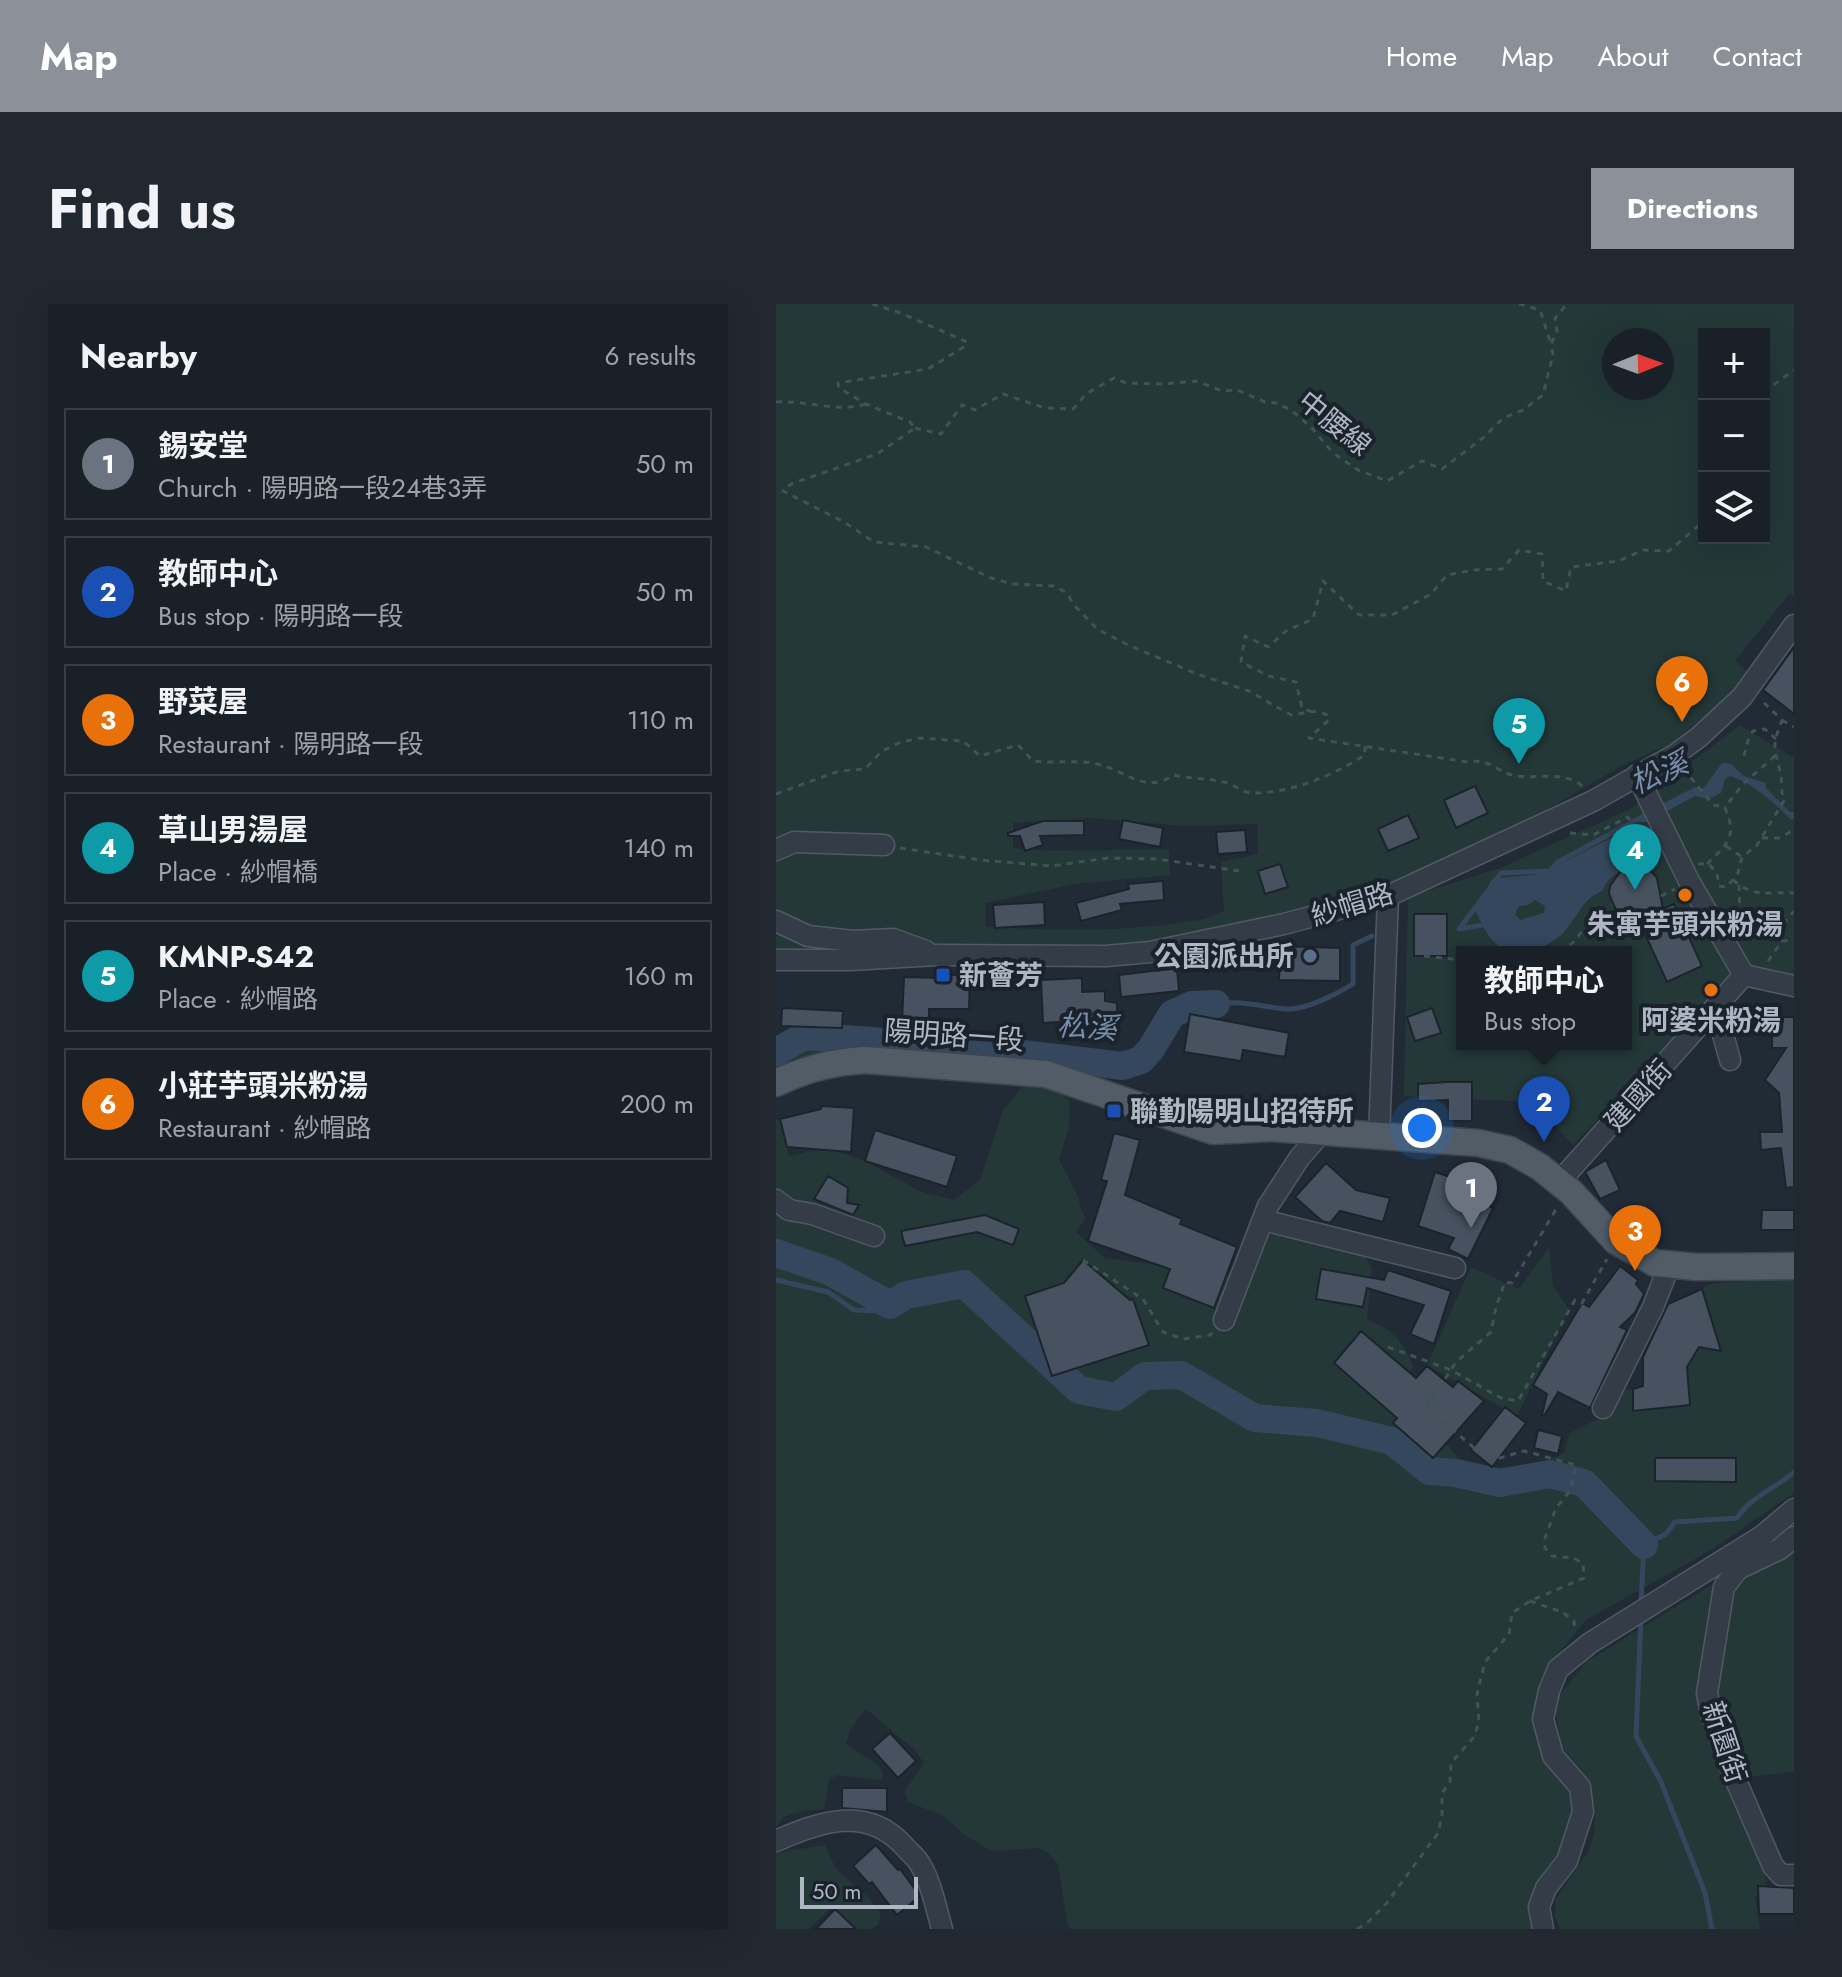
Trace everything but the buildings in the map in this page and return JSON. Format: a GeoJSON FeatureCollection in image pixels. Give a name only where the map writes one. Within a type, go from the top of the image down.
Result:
{"type":"FeatureCollection","features":[{"type":"Feature","properties":{"kind":"main road","name":"陽明路一段"},"geometry":{"type":"LineString","coordinates":[[778,1082],[835,1062],[865,1060],[1046,1074],[1213,1131],[1272,1128],[1478,1143],[1510,1150],[1616,1241],[1655,1263],[1669,1266],[1794,1266]]}},
{"type":"Feature","properties":{"kind":"street","name":"紗帽路"},"geometry":{"type":"LineString","coordinates":[[776,960],[937,955],[1106,956],[1150,952],[1284,924],[1388,896],[1593,801],[1676,754],[1699,737],[1748,690],[1794,625]]}},
{"type":"Feature","properties":{"kind":"street"},"geometry":{"type":"LineString","coordinates":[[1637,775],[1683,867],[1750,976],[1794,986]]}},
{"type":"Feature","properties":{"kind":"street"},"geometry":{"type":"LineString","coordinates":[[776,850],[794,842],[884,845]]}},
{"type":"Feature","properties":{"kind":"street"},"geometry":{"type":"LineString","coordinates":[[1379,1138],[1388,896]]}},
{"type":"Feature","properties":{"kind":"street"},"geometry":{"type":"LineString","coordinates":[[776,921],[808,936],[853,941],[893,939],[937,955]]}},
{"type":"Feature","properties":{"kind":"street","name":"建國街"},"geometry":{"type":"LineString","coordinates":[[1560,1191],[1716,1009],[1750,976]]}},
{"type":"Feature","properties":{"kind":"street"},"geometry":{"type":"LineString","coordinates":[[1716,1009],[1730,1060]]}},
{"type":"Feature","properties":{"kind":"street"},"geometry":{"type":"LineString","coordinates":[[1224,1320],[1268,1206],[1300,1157],[1323,1131]]}},
{"type":"Feature","properties":{"kind":"street"},"geometry":{"type":"LineString","coordinates":[[776,1200],[789,1210],[812,1214],[874,1236]]}},
{"type":"Feature","properties":{"kind":"street"},"geometry":{"type":"LineString","coordinates":[[1263,1220],[1455,1268]]}},
{"type":"Feature","properties":{"kind":"street"},"geometry":{"type":"LineString","coordinates":[[1603,1408],[1653,1307],[1669,1266]]}},
{"type":"Feature","properties":{"kind":"street"},"geometry":{"type":"LineString","coordinates":[[1543,1929],[1539,1907],[1546,1888],[1567,1861],[1583,1812],[1580,1787],[1553,1756],[1543,1719],[1558,1669],[1582,1639],[1712,1569],[1762,1536],[1794,1509]]}},
{"type":"Feature","properties":{"kind":"street"},"geometry":{"type":"LineString","coordinates":[[1712,1569],[1724,1587],[1738,1569],[1780,1549],[1794,1537]]}},
{"type":"Feature","properties":{"kind":"street","name":"新園街"},"geometry":{"type":"LineString","coordinates":[[1724,1587],[1707,1693],[1711,1714],[1753,1825],[1773,1866],[1781,1875],[1794,1875]]}},
{"type":"Feature","properties":{"kind":"street"},"geometry":{"type":"LineString","coordinates":[[776,1841],[804,1829],[843,1820],[861,1820],[879,1828],[897,1839],[920,1863],[942,1929]]}},
{"type":"Feature","properties":{"kind":"path"},"geometry":{"type":"LineString","coordinates":[[872,304],[898,312],[965,341],[967,345],[928,369],[838,383],[839,388],[866,404],[910,422],[915,428],[877,454],[791,484],[783,491],[844,522],[874,542],[926,547],[991,578],[1012,584],[1054,586],[1067,593],[1079,612],[1097,629],[1128,645],[1197,674],[1249,691],[1291,715],[1312,712]]}},
{"type":"Feature","properties":{"kind":"path"},"geometry":{"type":"LineString","coordinates":[[1519,304],[1540,310],[1551,344]]}},
{"type":"Feature","properties":{"kind":"path","name":"中腰線"},"geometry":{"type":"LineString","coordinates":[[915,428],[941,434],[962,405],[975,410],[1003,394],[1045,408],[1073,409],[1086,394],[1114,378],[1126,383],[1196,381],[1211,384],[1222,391],[1237,390],[1291,410],[1311,427],[1333,453],[1358,470],[1387,481],[1422,461],[1442,469],[1483,438],[1503,418],[1523,410],[1543,395],[1553,355],[1551,344],[1557,331],[1555,318],[1567,304]]}},
{"type":"Feature","properties":{"kind":"path"},"geometry":{"type":"LineString","coordinates":[[1770,388],[1794,370]]}},
{"type":"Feature","properties":{"kind":"path"},"geometry":{"type":"LineString","coordinates":[[776,402],[852,409],[866,404]]}},
{"type":"Feature","properties":{"kind":"path"},"geometry":{"type":"LineString","coordinates":[[1593,801],[1580,784],[1553,776],[1515,776],[1483,760],[1468,762],[1309,738],[1329,720],[1327,715],[1302,708],[1296,682],[1269,676],[1241,662],[1245,636],[1268,647],[1286,631],[1313,619],[1323,581],[1359,615],[1392,615],[1431,594],[1447,575],[1502,569],[1519,550],[1542,554],[1543,581],[1566,591],[1571,567],[1619,561],[1643,550],[1669,551],[1698,526]]}},
{"type":"Feature","properties":{"kind":"path"},"geometry":{"type":"LineString","coordinates":[[1748,690],[1794,727]]}},
{"type":"Feature","properties":{"kind":"path"},"geometry":{"type":"LineString","coordinates":[[1782,720],[1775,756],[1784,801]]}},
{"type":"Feature","properties":{"kind":"path"},"geometry":{"type":"LineString","coordinates":[[1744,756],[1753,731],[1765,729],[1776,739]]}},
{"type":"Feature","properties":{"kind":"path"},"geometry":{"type":"LineString","coordinates":[[776,794],[839,771],[865,769],[882,751],[920,738],[963,741],[980,756],[1018,745],[1033,761],[1098,764],[1148,783],[1160,784],[1174,775],[1224,782],[1250,794],[1304,785],[1335,774],[1365,755],[1365,746]]}},
{"type":"Feature","properties":{"kind":"path"},"geometry":{"type":"LineString","coordinates":[[1676,754],[1691,781],[1708,800],[1713,805],[1726,807]]}},
{"type":"Feature","properties":{"kind":"path"},"geometry":{"type":"LineString","coordinates":[[1726,807],[1742,785],[1775,756]]}},
{"type":"Feature","properties":{"kind":"path"},"geometry":{"type":"LineString","coordinates":[[1707,864],[1717,874],[1719,886],[1727,887],[1742,857],[1762,838],[1784,801],[1791,796]]}},
{"type":"Feature","properties":{"kind":"path"},"geometry":{"type":"LineString","coordinates":[[1683,867],[1707,864],[1726,846],[1732,828],[1726,807]]}},
{"type":"Feature","properties":{"kind":"path"},"geometry":{"type":"LineString","coordinates":[[1563,814],[1570,832],[1593,835],[1628,817],[1633,826],[1628,838],[1643,838]]}},
{"type":"Feature","properties":{"kind":"path"},"geometry":{"type":"LineString","coordinates":[[1762,838],[1779,838],[1794,830]]}},
{"type":"Feature","properties":{"kind":"path"},"geometry":{"type":"LineString","coordinates":[[884,845],[1037,865],[1108,858],[1157,859],[1239,871]]}},
{"type":"Feature","properties":{"kind":"path"},"geometry":{"type":"LineString","coordinates":[[1726,846],[1742,857]]}},
{"type":"Feature","properties":{"kind":"path"},"geometry":{"type":"LineString","coordinates":[[1733,880],[1760,895],[1794,893]]}},
{"type":"Feature","properties":{"kind":"path"},"geometry":{"type":"LineString","coordinates":[[1739,885],[1740,923],[1758,939],[1763,938],[1767,926],[1784,923],[1794,911]]}},
{"type":"Feature","properties":{"kind":"path"},"geometry":{"type":"LineString","coordinates":[[1568,946],[1580,937],[1584,928],[1604,919],[1612,905]]}},
{"type":"Feature","properties":{"kind":"path"},"geometry":{"type":"LineString","coordinates":[[1750,976],[1782,941],[1794,940]]}},
{"type":"Feature","properties":{"kind":"path"},"geometry":{"type":"LineString","coordinates":[[1424,956],[1456,960]]}},
{"type":"Feature","properties":{"kind":"path"},"geometry":{"type":"LineString","coordinates":[[1357,1929],[1386,1904],[1438,1833],[1442,1793],[1450,1782],[1451,1763],[1473,1738],[1479,1723],[1477,1694],[1485,1662],[1509,1634],[1512,1613],[1530,1601],[1584,1578],[1583,1564],[1574,1558],[1552,1556],[1545,1548],[1545,1538],[1556,1508],[1570,1491],[1576,1465],[1524,1451],[1489,1461],[1427,1407],[1456,1362],[1491,1332],[1505,1282],[1512,1283],[1560,1191]]}},
{"type":"Feature","properties":{"kind":"path"},"geometry":{"type":"LineString","coordinates":[[1388,1347],[1451,1370],[1501,1398],[1518,1401],[1575,1300],[1582,1303],[1616,1241]]}},
{"type":"Feature","properties":{"kind":"path"},"geometry":{"type":"LineString","coordinates":[[1083,1260],[1143,1299],[1163,1332],[1183,1339],[1210,1335],[1224,1320]]}},
{"type":"Feature","properties":{"kind":"path"},"geometry":{"type":"LineString","coordinates":[[1530,1601],[1562,1612],[1574,1621],[1582,1639]]}},
{"type":"Feature","properties":{"kind":"green space"},"geometry":{"type":"Polygon","coordinates":[[[776,304],[1794,304],[1794,595],[1790,593],[1735,661],[1752,675],[1674,742],[1625,764],[1518,826],[1412,878],[1278,918],[1148,948],[776,956],[776,304]],[[1089,818],[1013,823],[1013,848],[1054,851],[1165,849],[1169,851],[1170,875],[1075,884],[985,903],[986,927],[1102,929],[1148,927],[1205,919],[1224,911],[1221,862],[1258,854],[1257,824],[1185,826],[1089,818]]]}},
{"type":"Feature","properties":{"kind":"green space"},"geometry":{"type":"Polygon","coordinates":[[[1740,725],[1794,758],[1794,980],[1745,969],[1573,1145],[1533,1102],[1404,1096],[1408,897],[1500,868],[1630,809],[1740,725]]]}},
{"type":"Feature","properties":{"kind":"green space"},"geometry":{"type":"Polygon","coordinates":[[[787,1036],[835,1053],[820,1058],[793,1060],[776,1071],[776,1041],[787,1036]]]}},
{"type":"Feature","properties":{"kind":"green space"},"geometry":{"type":"Polygon","coordinates":[[[1028,1080],[1059,1091],[1070,1102],[1069,1127],[1059,1160],[1076,1192],[1085,1219],[1076,1232],[1105,1258],[1231,1274],[1272,1232],[1362,1252],[1372,1268],[1367,1320],[1396,1337],[1413,1366],[1402,1393],[1406,1408],[1394,1423],[1433,1458],[1446,1444],[1462,1462],[1483,1469],[1542,1464],[1564,1453],[1569,1434],[1605,1415],[1621,1391],[1633,1389],[1633,1411],[1690,1405],[1687,1367],[1699,1347],[1721,1351],[1702,1289],[1711,1284],[1794,1277],[1794,1493],[1711,1550],[1586,1620],[1548,1666],[1541,1686],[1546,1757],[1572,1795],[1571,1815],[1568,1835],[1532,1901],[1530,1916],[1534,1929],[1071,1929],[1067,1922],[1058,1864],[1047,1852],[1038,1848],[995,1851],[986,1848],[962,1833],[944,1816],[908,1802],[905,1791],[924,1763],[915,1750],[866,1709],[850,1730],[846,1744],[879,1766],[883,1773],[881,1780],[837,1775],[829,1780],[824,1809],[783,1817],[776,1828],[776,1120],[780,1119],[789,1156],[816,1150],[837,1151],[865,1161],[922,1192],[954,1200],[980,1180],[1003,1110],[1028,1080]]]}},
{"type":"Feature","properties":{"kind":"green space"},"geometry":{"type":"Polygon","coordinates":[[[1549,1247],[1553,1286],[1569,1309],[1517,1416],[1427,1365],[1471,1267],[1519,1289],[1549,1247]]]}},
{"type":"Feature","properties":{"kind":"green space"},"geometry":{"type":"Polygon","coordinates":[[[1794,1547],[1794,1771],[1742,1778],[1771,1871],[1765,1874],[1767,1892],[1755,1897],[1760,1929],[1560,1929],[1555,1916],[1556,1899],[1588,1852],[1594,1835],[1595,1817],[1588,1778],[1561,1746],[1556,1712],[1559,1696],[1586,1662],[1708,1587],[1794,1547]]]}},
{"type":"Feature","properties":{"kind":"green space"},"geometry":{"type":"Polygon","coordinates":[[[825,1845],[836,1869],[868,1897],[881,1914],[878,1925],[872,1929],[856,1929],[832,1907],[809,1929],[776,1929],[776,1853],[825,1845]]]}},
{"type":"Feature","properties":{"kind":"water"},"geometry":{"type":"Polygon","coordinates":[[[1722,763],[1731,764],[1744,776],[1766,783],[1766,788],[1790,812],[1794,812],[1794,819],[1791,820],[1754,788],[1730,776],[1725,779],[1721,793],[1709,799],[1695,796],[1647,822],[1633,822],[1633,819],[1695,787],[1703,789],[1722,763]]]}},
{"type":"Feature","properties":{"kind":"water"},"geometry":{"type":"Polygon","coordinates":[[[1619,834],[1623,835],[1630,859],[1608,881],[1603,891],[1585,903],[1564,932],[1544,946],[1499,946],[1489,936],[1475,910],[1492,879],[1540,874],[1619,834]],[[1535,900],[1519,906],[1515,914],[1520,920],[1544,913],[1545,906],[1535,900]]]}},
{"type":"Feature","properties":{"kind":"waterway","name":"松溪"},"geometry":{"type":"LineString","coordinates":[[1620,838],[1626,826],[1636,820]]}},
{"type":"Feature","properties":{"kind":"waterway","name":"松溪"},"geometry":{"type":"LineString","coordinates":[[1495,881],[1501,873],[1550,871],[1558,862],[1625,826]]}},
{"type":"Feature","properties":{"kind":"waterway","name":"松溪"},"geometry":{"type":"LineString","coordinates":[[1459,929],[1487,892]]}},
{"type":"Feature","properties":{"kind":"waterway","name":"松溪"},"geometry":{"type":"LineString","coordinates":[[1459,929],[1489,924]]}},
{"type":"Feature","properties":{"kind":"waterway","name":"松溪"},"geometry":{"type":"LineString","coordinates":[[1216,1004],[1243,1003],[1295,1009],[1321,1001],[1353,984],[1353,945],[1372,936]]}},
{"type":"Feature","properties":{"kind":"waterway","name":"松溪"},"geometry":{"type":"LineString","coordinates":[[776,1052],[804,1036],[991,1050],[1123,1066],[1141,1060],[1172,1014],[1192,1005],[1216,1004]]}},
{"type":"Feature","properties":{"kind":"waterway"},"geometry":{"type":"LineString","coordinates":[[776,1253],[831,1272],[890,1305],[906,1295],[964,1284],[1079,1390],[1116,1397],[1145,1376],[1181,1375],[1255,1418],[1317,1423],[1392,1441],[1429,1471],[1456,1473],[1500,1483],[1550,1474],[1584,1483],[1644,1545]]}},
{"type":"Feature","properties":{"kind":"waterway"},"geometry":{"type":"LineString","coordinates":[[776,1280],[828,1292],[854,1310],[885,1311],[890,1305]]}},
{"type":"Feature","properties":{"kind":"waterway"},"geometry":{"type":"LineString","coordinates":[[1641,1604],[1644,1545],[1666,1534],[1675,1522],[1737,1518],[1756,1498],[1794,1472]]}},
{"type":"Feature","properties":{"kind":"waterway"},"geometry":{"type":"LineString","coordinates":[[1641,1618],[1636,1736],[1661,1782],[1705,1893],[1712,1929]]}},
{"type":"Feature","properties":{"kind":"place","name":"小莊芋頭米粉湯"},"geometry":{"type":"Point","coordinates":[1682,722]}},
{"type":"Feature","properties":{"kind":"place","name":"KMNP-S42"},"geometry":{"type":"Point","coordinates":[1519,764]}},
{"type":"Feature","properties":{"kind":"place","name":"草山男湯屋"},"geometry":{"type":"Point","coordinates":[1635,890]}},
{"type":"Feature","properties":{"kind":"place","name":"朱寓芋頭米粉湯"},"geometry":{"type":"Point","coordinates":[1685,895]}},
{"type":"Feature","properties":{"kind":"place","name":"公園派出所"},"geometry":{"type":"Point","coordinates":[1310,956]}},
{"type":"Feature","properties":{"kind":"place","name":"新薈芳"},"geometry":{"type":"Point","coordinates":[943,975]}},
{"type":"Feature","properties":{"kind":"place","name":"阿婆米粉湯"},"geometry":{"type":"Point","coordinates":[1711,990]}},
{"type":"Feature","properties":{"kind":"place","name":"聯勤陽明山招待所"},"geometry":{"type":"Point","coordinates":[1114,1111]}},
{"type":"Feature","properties":{"kind":"place","name":"教師中心"},"geometry":{"type":"Point","coordinates":[1544,1142]}},
{"type":"Feature","properties":{"kind":"place","name":"錫安堂"},"geometry":{"type":"Point","coordinates":[1471,1228]}},
{"type":"Feature","properties":{"kind":"place","name":"野菜屋"},"geometry":{"type":"Point","coordinates":[1635,1271]}}]}
